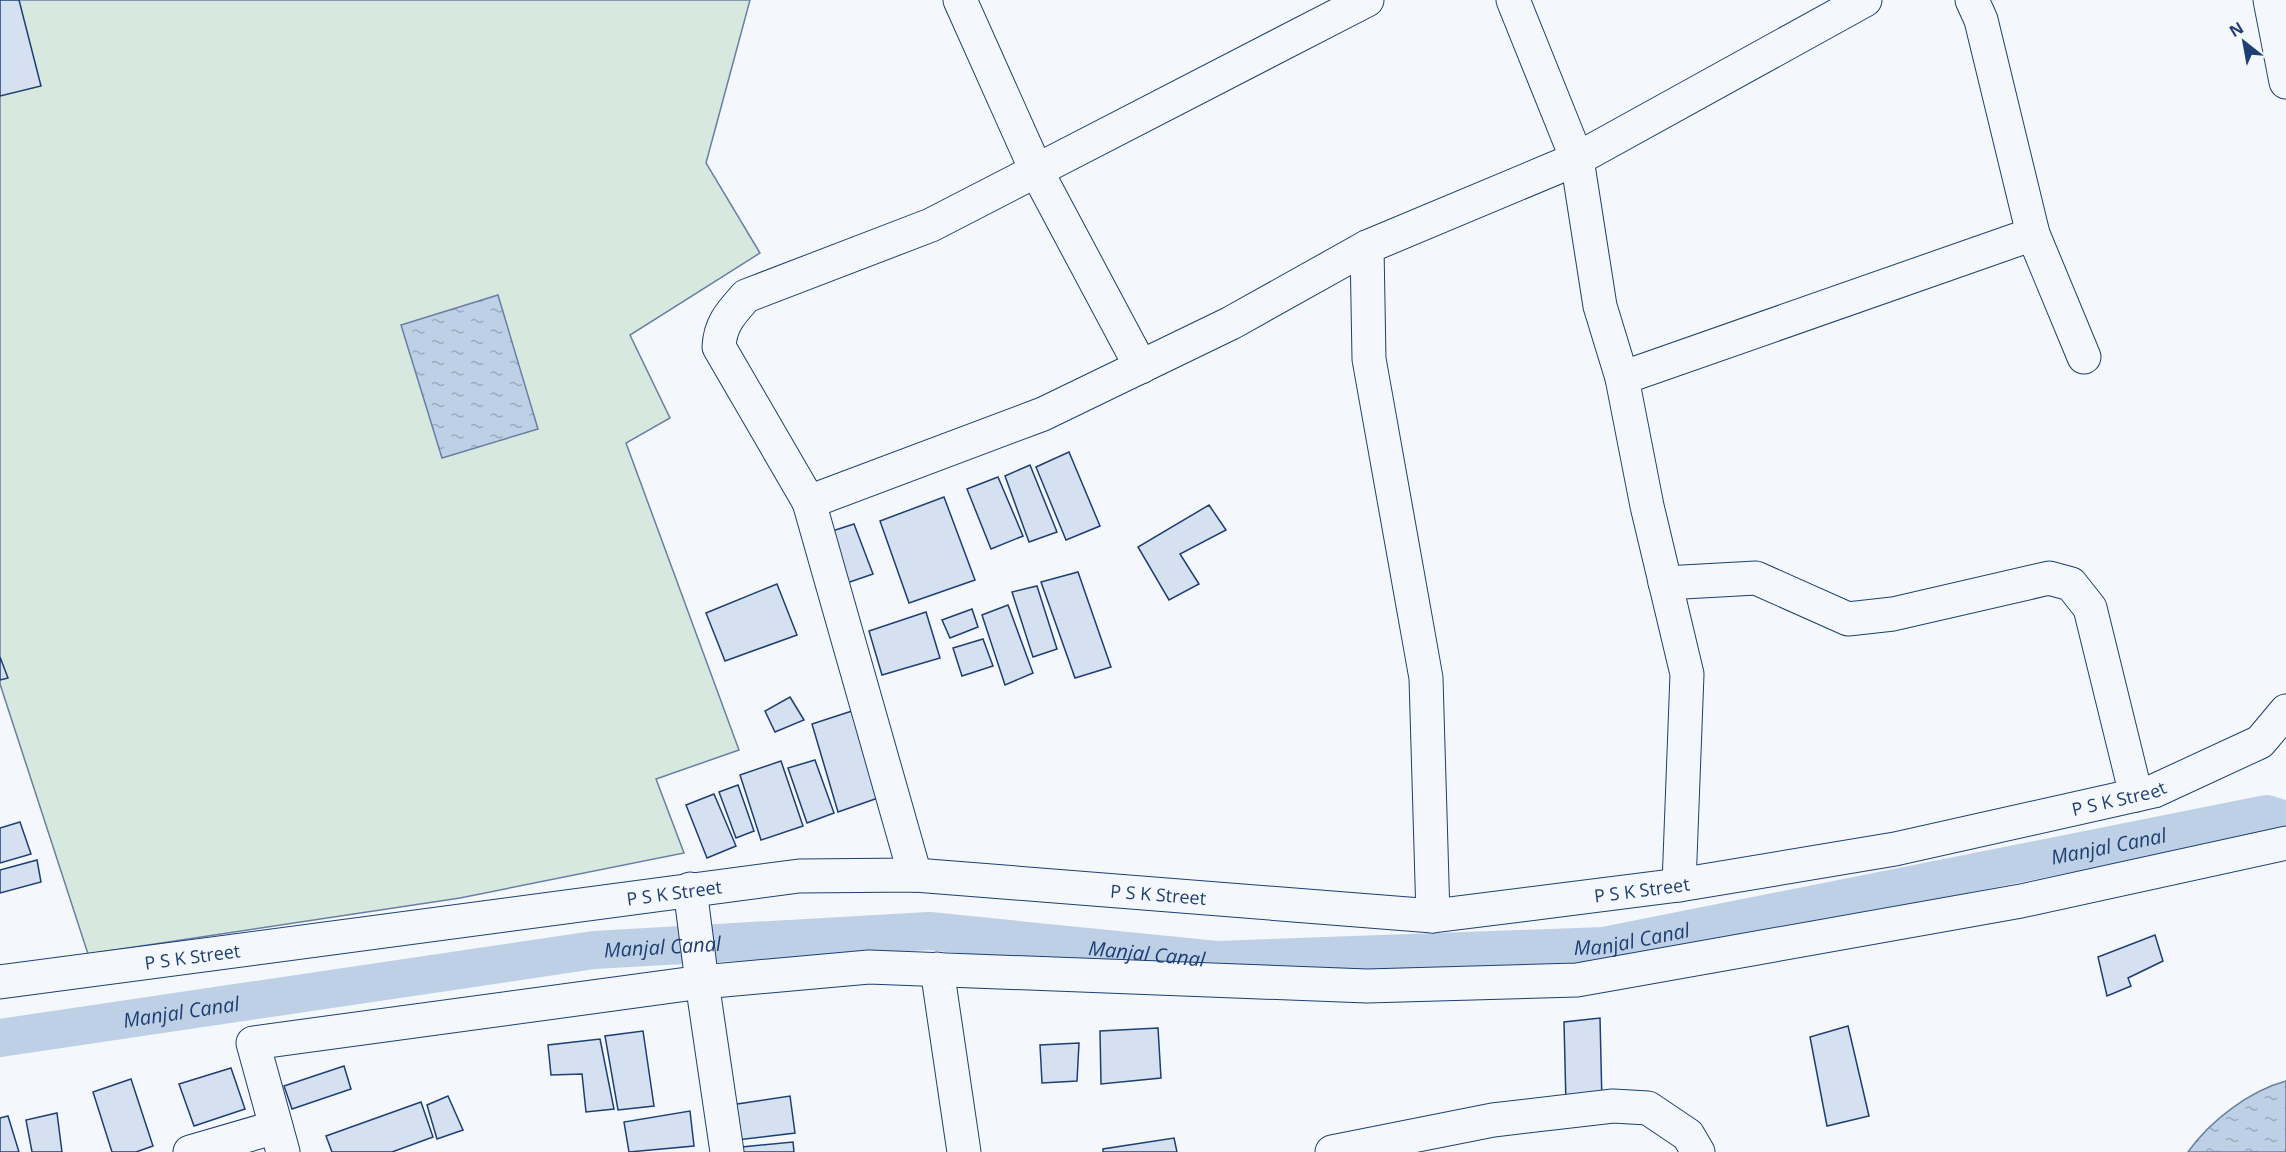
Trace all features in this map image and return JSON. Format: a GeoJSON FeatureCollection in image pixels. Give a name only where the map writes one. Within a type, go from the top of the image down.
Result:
{"type":"FeatureCollection","features":[{"type":"Feature","properties":{"kind":"street"},"geometry":{"type":"LineString","coordinates":[[960,0],[1036,170],[1142,367]]}},
{"type":"Feature","properties":{"kind":"street"},"geometry":{"type":"LineString","coordinates":[[915,875],[809,502],[718,347],[719,333],[726,318],[746,296],[931,225],[1367,0]]}},
{"type":"Feature","properties":{"kind":"street"},"geometry":{"type":"LineString","coordinates":[[1514,0],[1577,159],[1600,306],[1622,378],[1665,583],[1687,674],[1679,885]]}},
{"type":"Feature","properties":{"kind":"street"},"geometry":{"type":"LineString","coordinates":[[809,502],[1043,414],[1142,367],[1231,323],[1367,248],[1577,159],[1865,0]]}},
{"type":"Feature","properties":{"kind":"street"},"geometry":{"type":"LineString","coordinates":[[1971,0],[1981,20],[2033,234],[2084,357]]}},
{"type":"Feature","properties":{"kind":"street"},"geometry":{"type":"LineString","coordinates":[[2270,0],[2286,82]]}},
{"type":"Feature","properties":{"kind":"street"},"geometry":{"type":"LineString","coordinates":[[1622,378],[2033,234]]}},
{"type":"Feature","properties":{"kind":"street"},"geometry":{"type":"LineString","coordinates":[[1367,248],[1369,359],[1426,678],[1433,916]]}},
{"type":"Feature","properties":{"kind":"street"},"geometry":{"type":"LineString","coordinates":[[1665,583],[1756,578],[1848,619],[1893,614],[2049,578],[2071,584],[2090,608],[2136,795]]}},
{"type":"Feature","properties":{"kind":"street","name":"P S K Street"},"geometry":{"type":"LineString","coordinates":[[0,982],[799,876],[915,875],[1433,916],[1679,885],[1895,849],[2154,791],[2273,748],[2286,711]]}},
{"type":"Feature","properties":{"kind":"street"},"geometry":{"type":"LineString","coordinates":[[190,1152],[280,1139],[253,1043],[702,980],[869,967],[1367,986],[1577,980],[2021,901],[2286,843]]}},
{"type":"Feature","properties":{"kind":"street"},"geometry":{"type":"LineString","coordinates":[[690,891],[727,1152]]}},
{"type":"Feature","properties":{"kind":"street"},"geometry":{"type":"LineString","coordinates":[[937,969],[964,1152]]}},
{"type":"Feature","properties":{"kind":"street"},"geometry":{"type":"LineString","coordinates":[[1332,1152],[1494,1120],[1613,1106],[1647,1108],[1688,1135],[1698,1152]]}},
{"type":"Feature","properties":{"kind":"shaded area"},"geometry":{"type":"Polygon","coordinates":[[[0,0],[750,0],[706,163],[760,253],[630,335],[670,418],[626,443],[739,750],[656,779],[684,853],[460,898],[88,954],[0,684],[0,0]]]}},
{"type":"Feature","properties":{"kind":"water"},"geometry":{"type":"Polygon","coordinates":[[[498,295],[538,429],[442,458],[401,325],[498,295]]]}},
{"type":"Feature","properties":{"kind":"water"},"geometry":{"type":"Polygon","coordinates":[[[2286,1081],[2286,1152],[2188,1152],[2207,1129],[2231,1109],[2258,1092],[2286,1081]]]}},
{"type":"Feature","properties":{"kind":"building"},"geometry":{"type":"Polygon","coordinates":[[[0,0],[19,0],[41,86],[0,96],[0,0]]]}},
{"type":"Feature","properties":{"kind":"building"},"geometry":{"type":"Polygon","coordinates":[[[1069,452],[1100,526],[1066,540],[1036,467],[1069,452]]]}},
{"type":"Feature","properties":{"kind":"building"},"geometry":{"type":"Polygon","coordinates":[[[1030,465],[1057,532],[1029,542],[1005,476],[1030,465]]]}},
{"type":"Feature","properties":{"kind":"building"},"geometry":{"type":"Polygon","coordinates":[[[998,477],[1023,536],[991,549],[967,489],[998,477]]]}},
{"type":"Feature","properties":{"kind":"building"},"geometry":{"type":"Polygon","coordinates":[[[944,497],[975,580],[909,603],[880,521],[944,497]]]}},
{"type":"Feature","properties":{"kind":"building"},"geometry":{"type":"Polygon","coordinates":[[[1209,505],[1226,530],[1180,554],[1199,584],[1169,600],[1138,547],[1209,505]]]}},
{"type":"Feature","properties":{"kind":"building"},"geometry":{"type":"Polygon","coordinates":[[[854,524],[873,574],[841,585],[823,534],[854,524]]]}},
{"type":"Feature","properties":{"kind":"building"},"geometry":{"type":"Polygon","coordinates":[[[1078,572],[1111,667],[1075,678],[1041,582],[1078,572]]]}},
{"type":"Feature","properties":{"kind":"building"},"geometry":{"type":"Polygon","coordinates":[[[777,584],[797,635],[725,661],[706,613],[777,584]]]}},
{"type":"Feature","properties":{"kind":"building"},"geometry":{"type":"Polygon","coordinates":[[[1037,586],[1057,649],[1033,657],[1012,592],[1037,586]]]}},
{"type":"Feature","properties":{"kind":"building"},"geometry":{"type":"Polygon","coordinates":[[[1008,605],[1033,673],[1005,685],[982,615],[1008,605]]]}},
{"type":"Feature","properties":{"kind":"building"},"geometry":{"type":"Polygon","coordinates":[[[972,609],[978,627],[950,638],[942,620],[972,609]]]}},
{"type":"Feature","properties":{"kind":"building"},"geometry":{"type":"Polygon","coordinates":[[[926,612],[940,658],[882,675],[869,631],[926,612]]]}},
{"type":"Feature","properties":{"kind":"building"},"geometry":{"type":"Polygon","coordinates":[[[983,639],[993,666],[962,676],[953,648],[983,639]]]}},
{"type":"Feature","properties":{"kind":"building"},"geometry":{"type":"Polygon","coordinates":[[[0,657],[8,678],[0,680],[0,657]]]}},
{"type":"Feature","properties":{"kind":"building"},"geometry":{"type":"Polygon","coordinates":[[[790,697],[804,720],[775,732],[765,711],[790,697]]]}},
{"type":"Feature","properties":{"kind":"building"},"geometry":{"type":"Polygon","coordinates":[[[852,711],[878,798],[838,812],[812,724],[852,711]]]}},
{"type":"Feature","properties":{"kind":"building"},"geometry":{"type":"Polygon","coordinates":[[[815,760],[834,813],[807,823],[788,768],[815,760]]]}},
{"type":"Feature","properties":{"kind":"building"},"geometry":{"type":"Polygon","coordinates":[[[781,761],[803,826],[761,840],[740,775],[781,761]]]}},
{"type":"Feature","properties":{"kind":"building"},"geometry":{"type":"Polygon","coordinates":[[[738,785],[754,831],[736,838],[719,792],[738,785]]]}},
{"type":"Feature","properties":{"kind":"building"},"geometry":{"type":"Polygon","coordinates":[[[714,794],[736,846],[707,858],[686,805],[714,794]]]}},
{"type":"Feature","properties":{"kind":"building"},"geometry":{"type":"Polygon","coordinates":[[[20,822],[31,854],[0,863],[0,828],[20,822]]]}},
{"type":"Feature","properties":{"kind":"building"},"geometry":{"type":"Polygon","coordinates":[[[37,860],[41,882],[0,893],[0,870],[37,860]]]}},
{"type":"Feature","properties":{"kind":"building"},"geometry":{"type":"Polygon","coordinates":[[[2155,935],[2163,961],[2128,978],[2131,986],[2107,996],[2098,957],[2155,935]]]}},
{"type":"Feature","properties":{"kind":"building"},"geometry":{"type":"Polygon","coordinates":[[[1600,1018],[1602,1103],[1566,1104],[1564,1022],[1600,1018]]]}},
{"type":"Feature","properties":{"kind":"building"},"geometry":{"type":"Polygon","coordinates":[[[1848,1026],[1869,1116],[1827,1126],[1810,1037],[1848,1026]]]}},
{"type":"Feature","properties":{"kind":"building"},"geometry":{"type":"Polygon","coordinates":[[[1158,1028],[1161,1078],[1101,1084],[1100,1031],[1158,1028]]]}},
{"type":"Feature","properties":{"kind":"building"},"geometry":{"type":"Polygon","coordinates":[[[643,1031],[654,1106],[618,1110],[605,1036],[643,1031]]]}},
{"type":"Feature","properties":{"kind":"building"},"geometry":{"type":"Polygon","coordinates":[[[600,1039],[614,1109],[586,1112],[582,1074],[551,1075],[548,1045],[600,1039]]]}},
{"type":"Feature","properties":{"kind":"building"},"geometry":{"type":"Polygon","coordinates":[[[1079,1043],[1077,1081],[1042,1083],[1040,1045],[1079,1043]]]}},
{"type":"Feature","properties":{"kind":"building"},"geometry":{"type":"Polygon","coordinates":[[[344,1066],[351,1089],[292,1109],[284,1086],[344,1066]]]}},
{"type":"Feature","properties":{"kind":"building"},"geometry":{"type":"Polygon","coordinates":[[[231,1068],[245,1109],[194,1126],[179,1084],[231,1068]]]}},
{"type":"Feature","properties":{"kind":"building"},"geometry":{"type":"Polygon","coordinates":[[[131,1079],[153,1146],[136,1152],[112,1152],[93,1092],[131,1079]]]}},
{"type":"Feature","properties":{"kind":"building"},"geometry":{"type":"Polygon","coordinates":[[[448,1096],[463,1130],[437,1139],[427,1105],[448,1096]]]}},
{"type":"Feature","properties":{"kind":"building"},"geometry":{"type":"Polygon","coordinates":[[[790,1096],[795,1133],[729,1141],[724,1106],[790,1096]]]}},
{"type":"Feature","properties":{"kind":"building"},"geometry":{"type":"Polygon","coordinates":[[[421,1102],[433,1137],[392,1152],[332,1152],[326,1136],[421,1102]]]}},
{"type":"Feature","properties":{"kind":"building"},"geometry":{"type":"Polygon","coordinates":[[[690,1111],[694,1146],[629,1152],[624,1122],[690,1111]]]}},
{"type":"Feature","properties":{"kind":"building"},"geometry":{"type":"Polygon","coordinates":[[[57,1113],[62,1152],[32,1152],[26,1120],[57,1113]]]}},
{"type":"Feature","properties":{"kind":"building"},"geometry":{"type":"Polygon","coordinates":[[[8,1116],[19,1152],[0,1152],[0,1118],[8,1116]]]}},
{"type":"Feature","properties":{"kind":"building"},"geometry":{"type":"Polygon","coordinates":[[[1174,1138],[1177,1152],[1103,1152],[1103,1149],[1174,1138]]]}},
{"type":"Feature","properties":{"kind":"building"},"geometry":{"type":"Polygon","coordinates":[[[793,1142],[794,1152],[732,1152],[732,1148],[793,1142]]]}},
{"type":"Feature","properties":{"kind":"waterway","name":"Manjal Canal"},"geometry":{"type":"LineString","coordinates":[[0,1038],[594,950],[929,931],[1217,960],[1604,946],[2267,814],[2286,820]]}}]}
